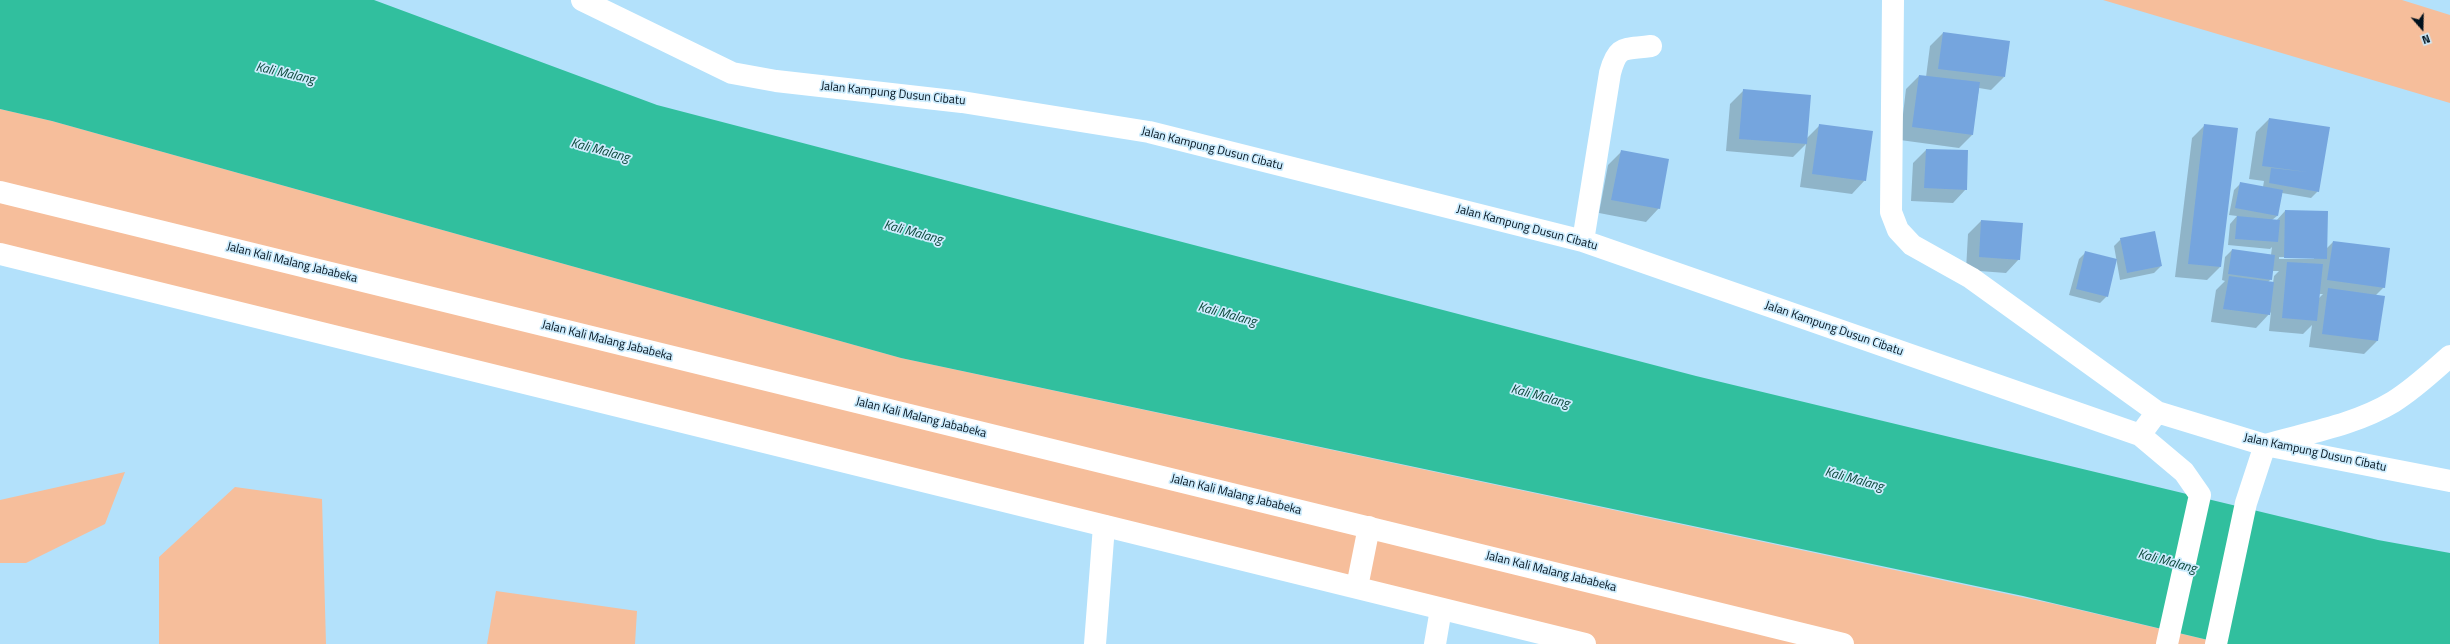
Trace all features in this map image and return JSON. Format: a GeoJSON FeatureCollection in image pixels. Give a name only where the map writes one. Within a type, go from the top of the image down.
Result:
{"type":"FeatureCollection","features":[{"type":"Feature","properties":{"kind":"main road","name":"Jalan Kampung Dusun Cibatu"},"geometry":{"type":"LineString","coordinates":[[582,0],[732,73],[776,81],[962,102],[1149,132],[1583,241],[2140,436],[2184,472],[2200,495],[2167,644]]}},
{"type":"Feature","properties":{"kind":"main road","name":"Jalan Kampung Dusun Cibatu"},"geometry":{"type":"LineString","coordinates":[[1893,0],[1890,212],[1898,230],[1912,245],[1971,278],[2157,412],[2265,445],[2450,481]]}},
{"type":"Feature","properties":{"kind":"main road"},"geometry":{"type":"LineString","coordinates":[[1583,241],[1614,56],[1621,50],[1651,46]]}},
{"type":"Feature","properties":{"kind":"main road","name":"Jalan Kali Malang Jababeka"},"geometry":{"type":"LineString","coordinates":[[0,192],[1842,644]]}},
{"type":"Feature","properties":{"kind":"main road"},"geometry":{"type":"LineString","coordinates":[[0,254],[1585,644]]}},
{"type":"Feature","properties":{"kind":"main road"},"geometry":{"type":"LineString","coordinates":[[2216,644],[2246,503],[2265,445],[2359,418],[2392,402],[2419,383],[2450,356]]}},
{"type":"Feature","properties":{"kind":"main road"},"geometry":{"type":"LineString","coordinates":[[2140,436],[2157,412]]}},
{"type":"Feature","properties":{"kind":"main road"},"geometry":{"type":"LineString","coordinates":[[1094,644],[1104,526]]}},
{"type":"Feature","properties":{"kind":"main road"},"geometry":{"type":"LineString","coordinates":[[1357,587],[1369,528]]}},
{"type":"Feature","properties":{"kind":"main road"},"geometry":{"type":"LineString","coordinates":[[1435,644],[1441,609]]}},
{"type":"Feature","properties":{"kind":"shaded area"},"geometry":{"type":"Polygon","coordinates":[[[2103,0],[2402,0],[2450,15],[2450,103],[2103,0]]]}},
{"type":"Feature","properties":{"kind":"shaded area"},"geometry":{"type":"Polygon","coordinates":[[[0,109],[52,121],[901,358],[2054,604],[2225,644],[1587,644],[0,254],[0,109]]]}},
{"type":"Feature","properties":{"kind":"shaded area"},"geometry":{"type":"Polygon","coordinates":[[[125,472],[105,524],[26,563],[0,563],[0,500],[125,472]]]}},
{"type":"Feature","properties":{"kind":"shaded area"},"geometry":{"type":"Polygon","coordinates":[[[235,487],[322,499],[326,644],[159,644],[159,557],[235,487]]]}},
{"type":"Feature","properties":{"kind":"shaded area"},"geometry":{"type":"Polygon","coordinates":[[[496,591],[637,611],[635,644],[487,644],[496,591]]]}},
{"type":"Feature","properties":{"kind":"water","name":"Kali Malang"},"geometry":{"type":"Polygon","coordinates":[[[0,0],[374,0],[657,105],[1696,376],[2378,540],[2450,553],[2450,644],[2225,644],[2023,596],[901,358],[52,121],[0,109],[0,0]]]}},
{"type":"Feature","properties":{"kind":"building"},"geometry":{"type":"Polygon","coordinates":[[[1943,32],[2010,41],[2005,77],[1938,69],[1943,32]]]}},
{"type":"Feature","properties":{"kind":"building"},"geometry":{"type":"Polygon","coordinates":[[[1919,75],[1980,82],[1973,135],[1912,127],[1919,75]]]}},
{"type":"Feature","properties":{"kind":"building"},"geometry":{"type":"Polygon","coordinates":[[[1743,89],[1811,95],[1807,144],[1739,139],[1743,89]]]}},
{"type":"Feature","properties":{"kind":"building"},"geometry":{"type":"Polygon","coordinates":[[[2269,118],[2330,127],[2319,192],[2269,183],[2271,168],[2307,172],[2262,166],[2269,118]]]}},
{"type":"Feature","properties":{"kind":"building"},"geometry":{"type":"Polygon","coordinates":[[[1819,124],[1873,131],[1866,181],[1812,174],[1819,124]]]}},
{"type":"Feature","properties":{"kind":"building"},"geometry":{"type":"Polygon","coordinates":[[[2204,124],[2238,128],[2221,267],[2188,264],[2204,124]]]}},
{"type":"Feature","properties":{"kind":"building"},"geometry":{"type":"Polygon","coordinates":[[[1926,149],[1968,150],[1967,190],[1924,188],[1926,149]]]}},
{"type":"Feature","properties":{"kind":"building"},"geometry":{"type":"Polygon","coordinates":[[[1621,150],[1669,159],[1660,209],[1611,200],[1621,150]]]}},
{"type":"Feature","properties":{"kind":"building"},"geometry":{"type":"Polygon","coordinates":[[[2240,182],[2283,190],[2278,216],[2235,208],[2240,182]]]}},
{"type":"Feature","properties":{"kind":"building"},"geometry":{"type":"Polygon","coordinates":[[[2285,210],[2328,211],[2327,259],[2284,258],[2285,210]]]}},
{"type":"Feature","properties":{"kind":"building"},"geometry":{"type":"Polygon","coordinates":[[[2237,216],[2280,220],[2278,242],[2235,239],[2237,216]]]}},
{"type":"Feature","properties":{"kind":"building"},"geometry":{"type":"Polygon","coordinates":[[[1981,220],[2023,223],[2020,260],[1979,257],[1981,220]]]}},
{"type":"Feature","properties":{"kind":"building"},"geometry":{"type":"Polygon","coordinates":[[[2155,231],[2162,266],[2127,273],[2120,238],[2155,231]]]}},
{"type":"Feature","properties":{"kind":"building"},"geometry":{"type":"Polygon","coordinates":[[[2333,241],[2390,248],[2385,288],[2327,280],[2333,241]]]}},
{"type":"Feature","properties":{"kind":"building"},"geometry":{"type":"Polygon","coordinates":[[[2232,249],[2275,255],[2272,280],[2228,274],[2232,249]]]}},
{"type":"Feature","properties":{"kind":"building"},"geometry":{"type":"Polygon","coordinates":[[[2085,251],[2117,259],[2108,297],[2076,289],[2085,251]]]}},
{"type":"Feature","properties":{"kind":"building"},"geometry":{"type":"Polygon","coordinates":[[[2287,262],[2323,264],[2317,321],[2282,318],[2287,262]]]}},
{"type":"Feature","properties":{"kind":"building"},"geometry":{"type":"Polygon","coordinates":[[[2229,276],[2274,282],[2270,315],[2223,309],[2229,276]]]}},
{"type":"Feature","properties":{"kind":"building"},"geometry":{"type":"Polygon","coordinates":[[[2328,288],[2385,296],[2378,341],[2322,334],[2328,288]]]}}]}
